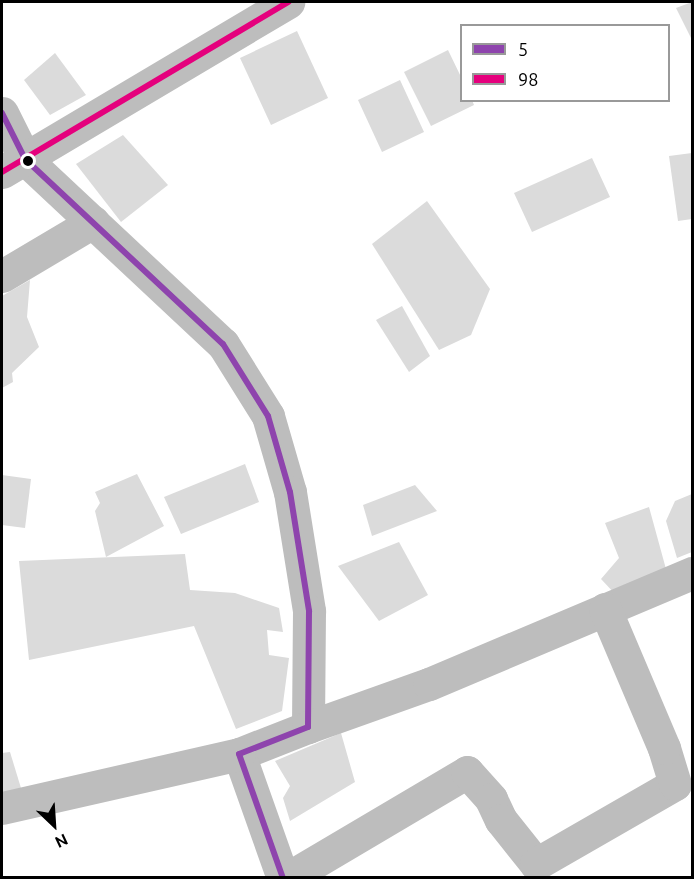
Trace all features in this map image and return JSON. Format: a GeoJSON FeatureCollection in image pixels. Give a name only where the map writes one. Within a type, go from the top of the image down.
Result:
{"type":"FeatureCollection","features":[{"type":"Feature","properties":{"kind":"street"},"geometry":{"type":"LineString","coordinates":[[13,165],[256,9],[288,2]]}},
{"type":"Feature","properties":{"kind":"street"},"geometry":{"type":"LineString","coordinates":[[2,112],[13,165],[93,222],[223,344],[268,416],[290,492],[309,611],[308,727]]}},
{"type":"Feature","properties":{"kind":"street"},"geometry":{"type":"LineString","coordinates":[[2,276],[93,222]]}},
{"type":"Feature","properties":{"kind":"street"},"geometry":{"type":"LineString","coordinates":[[2,808],[239,754],[429,684],[693,573]]}},
{"type":"Feature","properties":{"kind":"street"},"geometry":{"type":"LineString","coordinates":[[288,878],[466,772],[491,799],[501,820],[536,864],[675,784],[605,609]]}},
{"type":"Feature","properties":{"kind":"street"},"geometry":{"type":"LineString","coordinates":[[239,754],[283,878]]}},
{"type":"Feature","properties":{"kind":"building"},"geometry":{"type":"Polygon","coordinates":[[[692,2],[692,40],[676,8],[692,2]]]}},
{"type":"Feature","properties":{"kind":"building"},"geometry":{"type":"Polygon","coordinates":[[[297,31],[328,98],[271,125],[240,58],[297,31]]]}},
{"type":"Feature","properties":{"kind":"building"},"geometry":{"type":"Polygon","coordinates":[[[448,50],[460,75],[460,102],[473,102],[474,105],[431,126],[404,72],[448,50]]]}},
{"type":"Feature","properties":{"kind":"building"},"geometry":{"type":"Polygon","coordinates":[[[55,53],[86,95],[50,115],[24,80],[55,53]]]}},
{"type":"Feature","properties":{"kind":"building"},"geometry":{"type":"Polygon","coordinates":[[[400,80],[424,132],[382,152],[358,100],[400,80]]]}},
{"type":"Feature","properties":{"kind":"building"},"geometry":{"type":"Polygon","coordinates":[[[123,135],[168,185],[121,222],[76,164],[123,135]]]}},
{"type":"Feature","properties":{"kind":"building"},"geometry":{"type":"Polygon","coordinates":[[[692,153],[692,219],[678,221],[669,156],[692,153]]]}},
{"type":"Feature","properties":{"kind":"building"},"geometry":{"type":"Polygon","coordinates":[[[592,158],[610,197],[532,232],[514,193],[592,158]]]}},
{"type":"Feature","properties":{"kind":"building"},"geometry":{"type":"Polygon","coordinates":[[[427,201],[490,289],[471,335],[439,350],[372,244],[427,201]]]}},
{"type":"Feature","properties":{"kind":"building"},"geometry":{"type":"Polygon","coordinates":[[[30,280],[27,317],[39,347],[12,373],[13,382],[2,388],[2,296],[30,280]]]}},
{"type":"Feature","properties":{"kind":"building"},"geometry":{"type":"Polygon","coordinates":[[[402,306],[430,356],[409,372],[376,320],[402,306]]]}},
{"type":"Feature","properties":{"kind":"building"},"geometry":{"type":"Polygon","coordinates":[[[245,464],[259,502],[181,534],[164,497],[245,464]]]}},
{"type":"Feature","properties":{"kind":"building"},"geometry":{"type":"Polygon","coordinates":[[[137,474],[164,526],[106,557],[95,511],[100,503],[95,492],[137,474]]]}},
{"type":"Feature","properties":{"kind":"building"},"geometry":{"type":"Polygon","coordinates":[[[2,475],[31,479],[25,528],[2,525],[2,475]]]}},
{"type":"Feature","properties":{"kind":"building"},"geometry":{"type":"Polygon","coordinates":[[[415,485],[437,511],[372,536],[363,505],[415,485]]]}},
{"type":"Feature","properties":{"kind":"building"},"geometry":{"type":"Polygon","coordinates":[[[692,494],[692,552],[677,558],[666,521],[675,501],[692,494]]]}},
{"type":"Feature","properties":{"kind":"building"},"geometry":{"type":"Polygon","coordinates":[[[649,507],[666,569],[616,595],[601,579],[619,558],[605,523],[649,507]]]}},
{"type":"Feature","properties":{"kind":"building"},"geometry":{"type":"Polygon","coordinates":[[[399,542],[428,595],[379,621],[338,566],[399,542]]]}},
{"type":"Feature","properties":{"kind":"building"},"geometry":{"type":"Polygon","coordinates":[[[185,554],[190,590],[235,593],[279,608],[283,632],[267,630],[269,655],[289,658],[282,711],[236,729],[194,626],[29,660],[19,561],[185,554]]]}},
{"type":"Feature","properties":{"kind":"building"},"geometry":{"type":"Polygon","coordinates":[[[341,733],[355,782],[290,821],[283,798],[290,786],[275,761],[341,733]]]}},
{"type":"Feature","properties":{"kind":"building"},"geometry":{"type":"Polygon","coordinates":[[[10,752],[24,798],[2,803],[2,753],[10,752]]]}},
{"type":"Feature","properties":{"kind":"transit line","name":"98"},"geometry":{"type":"LineString","coordinates":[[2,172],[288,2]]}},
{"type":"Feature","properties":{"kind":"transit line","name":"5"},"geometry":{"type":"LineString","coordinates":[[2,113],[25,159],[223,344],[268,416],[290,492],[309,611],[308,727],[239,754],[283,878]]}}]}
